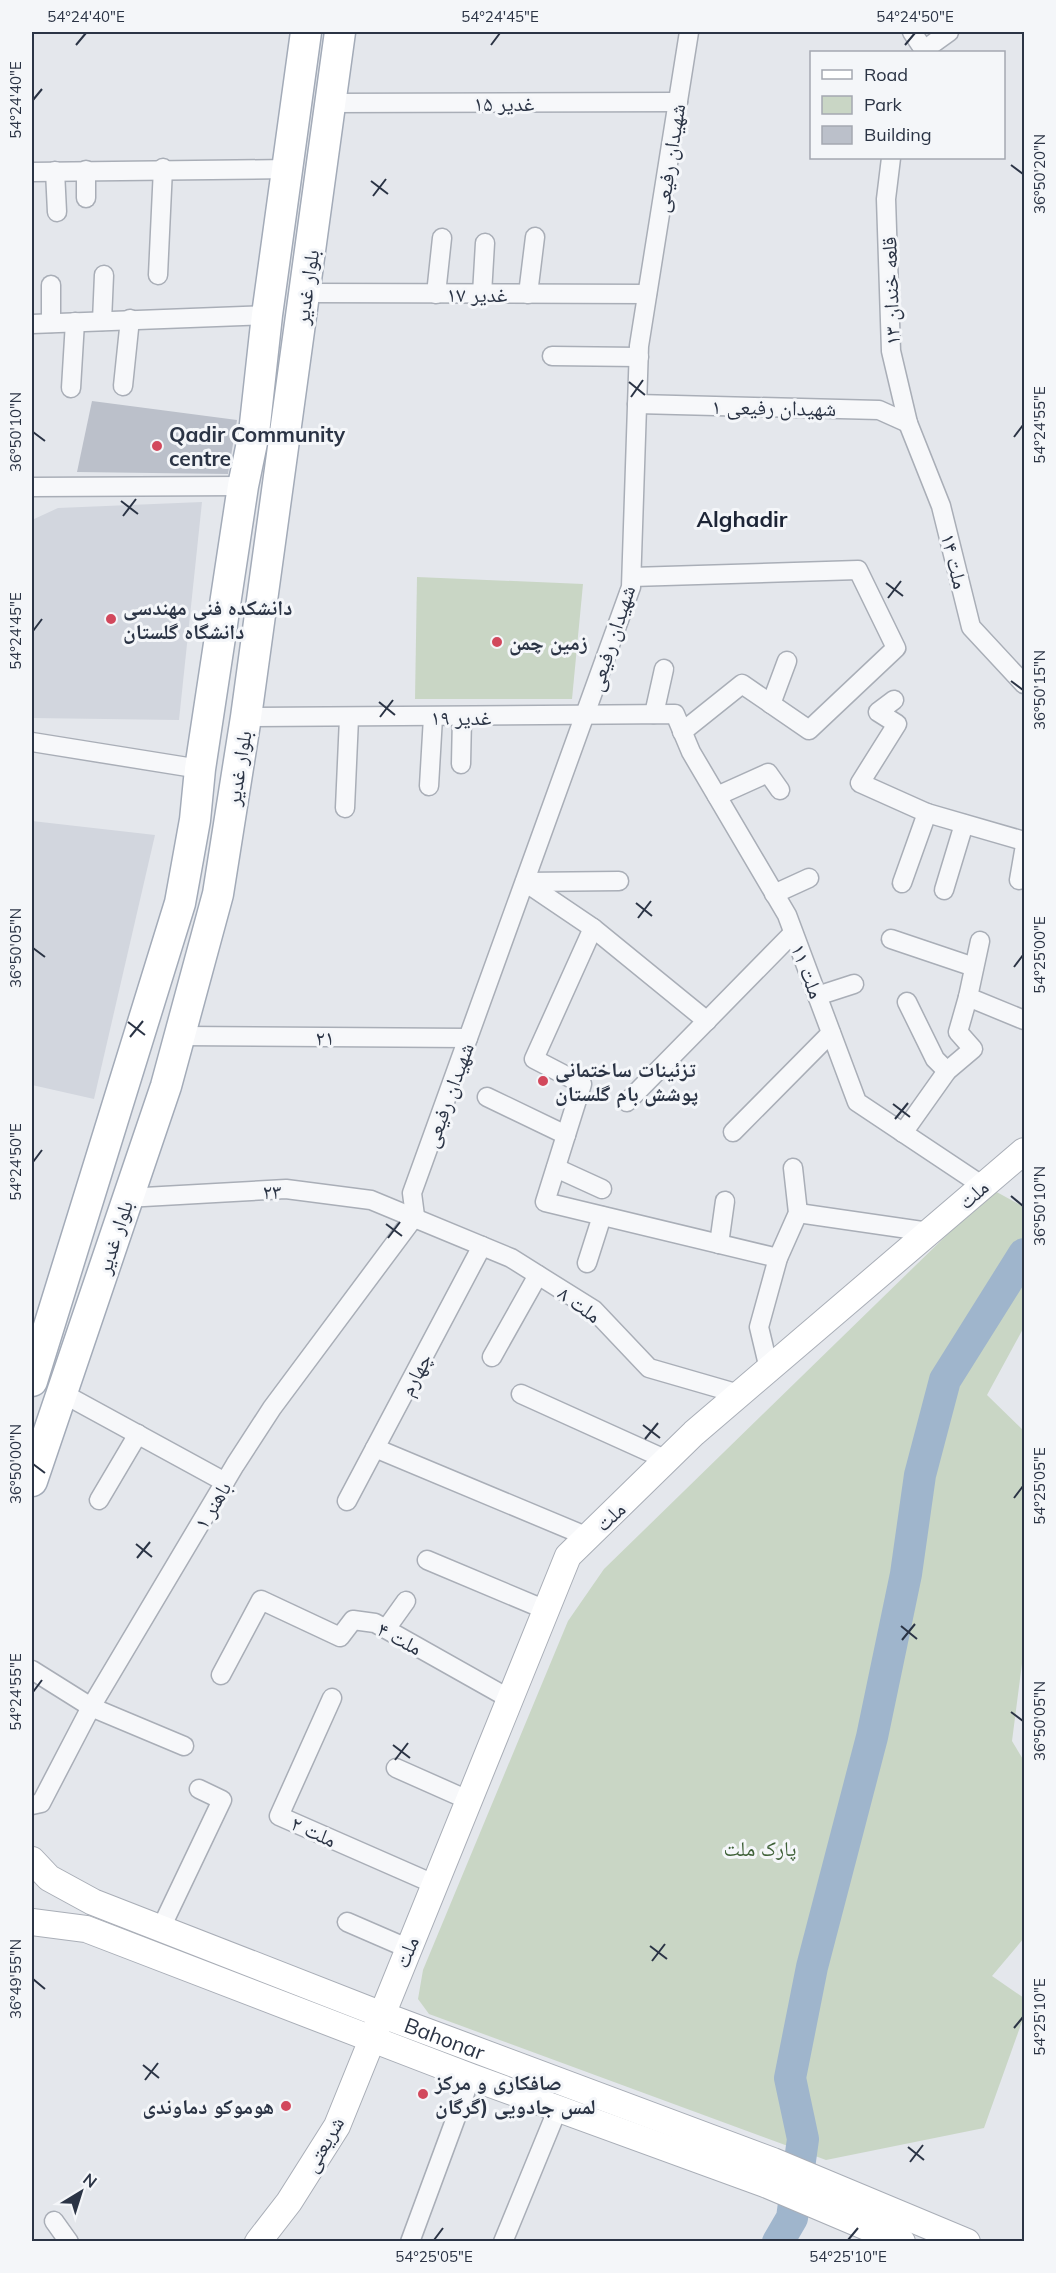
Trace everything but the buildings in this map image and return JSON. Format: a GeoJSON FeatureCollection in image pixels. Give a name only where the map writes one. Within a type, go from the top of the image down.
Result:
{"type":"FeatureCollection","features":[{"type":"Feature","properties":{"kind":"main road","name":"بلوار غدیر"},"geometry":{"type":"LineString","coordinates":[[32,1381],[180,903],[195,819],[200,769],[243,486],[254,433],[267,315],[306,32]]}},
{"type":"Feature","properties":{"kind":"main road","name":"بلوار غدیر"},"geometry":{"type":"LineString","coordinates":[[32,1481],[182,1036],[218,894],[246,717],[306,294],[340,32]]}},
{"type":"Feature","properties":{"kind":"main road","name":"ملت"},"geometry":{"type":"LineString","coordinates":[[371,2038],[568,1556],[739,1394],[1024,1151]]}},
{"type":"Feature","properties":{"kind":"main road","name":"Bahonar"},"geometry":{"type":"LineString","coordinates":[[32,1860],[49,1878],[93,1902],[380,2014],[773,2161],[967,2241]]}},
{"type":"Feature","properties":{"kind":"main road","name":"Bahonar"},"geometry":{"type":"LineString","coordinates":[[32,1922],[86,1929],[471,2077],[765,2184],[902,2241]]}},
{"type":"Feature","properties":{"kind":"main road","name":"شریعتی"},"geometry":{"type":"LineString","coordinates":[[258,2241],[289,2202],[337,2126],[371,2038]]}},
{"type":"Feature","properties":{"kind":"street","name":"شهیدان رفیعی"},"geometry":{"type":"LineString","coordinates":[[415,1216],[412,1193],[631,587],[639,357],[689,32]]}},
{"type":"Feature","properties":{"kind":"street"},"geometry":{"type":"LineString","coordinates":[[912,32],[924,51],[949,32]]}},
{"type":"Feature","properties":{"kind":"street","name":"۱۵ غدیر"},"geometry":{"type":"LineString","coordinates":[[330,104],[678,102]]}},
{"type":"Feature","properties":{"kind":"street","name":"۱۳ قلعه خندان"},"geometry":{"type":"LineString","coordinates":[[891,159],[886,199],[891,351],[908,423]]}},
{"type":"Feature","properties":{"kind":"street"},"geometry":{"type":"LineString","coordinates":[[158,275],[163,168]]}},
{"type":"Feature","properties":{"kind":"street"},"geometry":{"type":"LineString","coordinates":[[32,172],[163,168],[288,169]]}},
{"type":"Feature","properties":{"kind":"street"},"geometry":{"type":"LineString","coordinates":[[86,170],[86,198]]}},
{"type":"Feature","properties":{"kind":"street"},"geometry":{"type":"LineString","coordinates":[[55,171],[57,212]]}},
{"type":"Feature","properties":{"kind":"street"},"geometry":{"type":"LineString","coordinates":[[528,294],[535,237]]}},
{"type":"Feature","properties":{"kind":"street"},"geometry":{"type":"LineString","coordinates":[[435,294],[442,238]]}},
{"type":"Feature","properties":{"kind":"street"},"geometry":{"type":"LineString","coordinates":[[482,294],[485,243]]}},
{"type":"Feature","properties":{"kind":"street"},"geometry":{"type":"LineString","coordinates":[[102,321],[104,276]]}},
{"type":"Feature","properties":{"kind":"street"},"geometry":{"type":"LineString","coordinates":[[51,285],[51,323]]}},
{"type":"Feature","properties":{"kind":"street","name":"۱۷ غدیر"},"geometry":{"type":"LineString","coordinates":[[306,294],[647,294]]}},
{"type":"Feature","properties":{"kind":"street"},"geometry":{"type":"LineString","coordinates":[[32,324],[267,315]]}},
{"type":"Feature","properties":{"kind":"street"},"geometry":{"type":"LineString","coordinates":[[123,386],[130,319]]}},
{"type":"Feature","properties":{"kind":"street"},"geometry":{"type":"LineString","coordinates":[[71,388],[75,322]]}},
{"type":"Feature","properties":{"kind":"street"},"geometry":{"type":"LineString","coordinates":[[552,356],[639,357]]}},
{"type":"Feature","properties":{"kind":"street","name":"۱ شهیدان رفیعی"},"geometry":{"type":"LineString","coordinates":[[637,404],[879,410],[908,423]]}},
{"type":"Feature","properties":{"kind":"street","name":"۱۴ ملت"},"geometry":{"type":"LineString","coordinates":[[908,423],[941,506],[971,627],[1024,684]]}},
{"type":"Feature","properties":{"kind":"street"},"geometry":{"type":"LineString","coordinates":[[32,487],[243,486]]}},
{"type":"Feature","properties":{"kind":"street"},"geometry":{"type":"LineString","coordinates":[[632,577],[858,570],[896,648],[809,730],[742,684],[682,732]]}},
{"type":"Feature","properties":{"kind":"street"},"geometry":{"type":"LineString","coordinates":[[771,704],[787,662]]}},
{"type":"Feature","properties":{"kind":"street"},"geometry":{"type":"LineString","coordinates":[[654,714],[664,669]]}},
{"type":"Feature","properties":{"kind":"street"},"geometry":{"type":"LineString","coordinates":[[894,700],[878,712],[897,724],[860,783],[927,813],[1024,841]]}},
{"type":"Feature","properties":{"kind":"street","name":"۱۹ غدیر"},"geometry":{"type":"LineString","coordinates":[[246,717],[675,714]]}},
{"type":"Feature","properties":{"kind":"street","name":"۱۱ ملت"},"geometry":{"type":"LineString","coordinates":[[675,714],[682,732],[774,894],[793,933],[857,1102],[983,1186]]}},
{"type":"Feature","properties":{"kind":"street"},"geometry":{"type":"LineString","coordinates":[[429,786],[433,717]]}},
{"type":"Feature","properties":{"kind":"street"},"geometry":{"type":"LineString","coordinates":[[461,764],[462,717]]}},
{"type":"Feature","properties":{"kind":"street"},"geometry":{"type":"LineString","coordinates":[[345,808],[349,718]]}},
{"type":"Feature","properties":{"kind":"street"},"geometry":{"type":"LineString","coordinates":[[32,742],[200,769]]}},
{"type":"Feature","properties":{"kind":"street"},"geometry":{"type":"LineString","coordinates":[[717,796],[768,773],[780,790]]}},
{"type":"Feature","properties":{"kind":"street"},"geometry":{"type":"LineString","coordinates":[[902,883],[927,813]]}},
{"type":"Feature","properties":{"kind":"street"},"geometry":{"type":"LineString","coordinates":[[944,890],[964,824]]}},
{"type":"Feature","properties":{"kind":"street"},"geometry":{"type":"LineString","coordinates":[[1019,880],[1024,851]]}},
{"type":"Feature","properties":{"kind":"street"},"geometry":{"type":"LineString","coordinates":[[774,894],[809,878]]}},
{"type":"Feature","properties":{"kind":"street"},"geometry":{"type":"LineString","coordinates":[[525,882],[619,881]]}},
{"type":"Feature","properties":{"kind":"street"},"geometry":{"type":"LineString","coordinates":[[525,882],[593,928],[707,1021]]}},
{"type":"Feature","properties":{"kind":"street"},"geometry":{"type":"LineString","coordinates":[[593,928],[534,1059],[582,1084],[545,1202],[778,1258]]}},
{"type":"Feature","properties":{"kind":"street"},"geometry":{"type":"LineString","coordinates":[[627,1102],[793,933]]}},
{"type":"Feature","properties":{"kind":"street"},"geometry":{"type":"LineString","coordinates":[[891,939],[974,967]]}},
{"type":"Feature","properties":{"kind":"street"},"geometry":{"type":"LineString","coordinates":[[903,1133],[947,1071],[973,1049],[958,1032],[980,941]]}},
{"type":"Feature","properties":{"kind":"street"},"geometry":{"type":"LineString","coordinates":[[817,996],[854,984]]}},
{"type":"Feature","properties":{"kind":"street"},"geometry":{"type":"LineString","coordinates":[[968,997],[1024,1020]]}},
{"type":"Feature","properties":{"kind":"street"},"geometry":{"type":"LineString","coordinates":[[907,1002],[935,1059],[947,1071]]}},
{"type":"Feature","properties":{"kind":"street"},"geometry":{"type":"LineString","coordinates":[[733,1132],[831,1033]]}},
{"type":"Feature","properties":{"kind":"street","name":"۲۱"},"geometry":{"type":"LineString","coordinates":[[182,1036],[468,1038]]}},
{"type":"Feature","properties":{"kind":"street"},"geometry":{"type":"LineString","coordinates":[[487,1098],[566,1135]]}},
{"type":"Feature","properties":{"kind":"street"},"geometry":{"type":"LineString","coordinates":[[556,1168],[602,1189]]}},
{"type":"Feature","properties":{"kind":"street"},"geometry":{"type":"LineString","coordinates":[[769,1369],[759,1327],[778,1258],[798,1213],[793,1168]]}},
{"type":"Feature","properties":{"kind":"street","name":"۲۳"},"geometry":{"type":"LineString","coordinates":[[126,1198],[286,1189],[371,1200],[415,1216]]}},
{"type":"Feature","properties":{"kind":"street"},"geometry":{"type":"LineString","coordinates":[[719,1244],[725,1201]]}},
{"type":"Feature","properties":{"kind":"street"},"geometry":{"type":"LineString","coordinates":[[798,1213],[929,1232]]}},
{"type":"Feature","properties":{"kind":"street","name":"۸ ملت"},"geometry":{"type":"LineString","coordinates":[[415,1216],[511,1258],[594,1310],[650,1368],[739,1394]]}},
{"type":"Feature","properties":{"kind":"street","name":"باهنر ۱"},"geometry":{"type":"LineString","coordinates":[[32,1805],[41,1803],[91,1707],[225,1482],[272,1408],[415,1216]]}},
{"type":"Feature","properties":{"kind":"street"},"geometry":{"type":"LineString","coordinates":[[587,1263],[602,1216]]}},
{"type":"Feature","properties":{"kind":"street","name":"چهارم"},"geometry":{"type":"LineString","coordinates":[[347,1501],[482,1245]]}},
{"type":"Feature","properties":{"kind":"street"},"geometry":{"type":"LineString","coordinates":[[492,1357],[538,1275]]}},
{"type":"Feature","properties":{"kind":"street"},"geometry":{"type":"LineString","coordinates":[[62,1393],[225,1482]]}},
{"type":"Feature","properties":{"kind":"street"},"geometry":{"type":"LineString","coordinates":[[521,1394],[668,1460]]}},
{"type":"Feature","properties":{"kind":"street"},"geometry":{"type":"LineString","coordinates":[[99,1500],[138,1434]]}},
{"type":"Feature","properties":{"kind":"street"},"geometry":{"type":"LineString","coordinates":[[375,1448],[588,1537]]}},
{"type":"Feature","properties":{"kind":"street"},"geometry":{"type":"LineString","coordinates":[[427,1560],[546,1610]]}},
{"type":"Feature","properties":{"kind":"street","name":"۴ ملت"},"geometry":{"type":"LineString","coordinates":[[221,1675],[261,1600],[340,1637],[353,1620],[375,1623],[510,1699]]}},
{"type":"Feature","properties":{"kind":"street"},"geometry":{"type":"LineString","coordinates":[[386,1629],[406,1601]]}},
{"type":"Feature","properties":{"kind":"street"},"geometry":{"type":"LineString","coordinates":[[32,1670],[91,1707],[184,1746]]}},
{"type":"Feature","properties":{"kind":"street","name":"۲ ملت"},"geometry":{"type":"LineString","coordinates":[[332,1698],[279,1816],[434,1884]]}},
{"type":"Feature","properties":{"kind":"street"},"geometry":{"type":"LineString","coordinates":[[396,1768],[468,1800]]}},
{"type":"Feature","properties":{"kind":"street"},"geometry":{"type":"LineString","coordinates":[[161,1928],[222,1800],[199,1789]]}},
{"type":"Feature","properties":{"kind":"street"},"geometry":{"type":"LineString","coordinates":[[347,1922],[407,1948]]}},
{"type":"Feature","properties":{"kind":"street"},"geometry":{"type":"LineString","coordinates":[[410,2241],[471,2077]]}},
{"type":"Feature","properties":{"kind":"street"},"geometry":{"type":"LineString","coordinates":[[503,2241],[558,2108]]}},
{"type":"Feature","properties":{"kind":"street"},"geometry":{"type":"LineString","coordinates":[[54,2221],[69,2241]]}},
{"type":"Feature","properties":{"kind":"shaded area","name":"دانشکده فنی مهندسی دانشگاه گلستان"},"geometry":{"type":"Polygon","coordinates":[[[202,502],[179,720],[32,718],[32,520],[58,508],[202,502]]]}},
{"type":"Feature","properties":{"kind":"shaded area"},"geometry":{"type":"Polygon","coordinates":[[[32,821],[155,835],[94,1099],[32,1085],[32,821]]]}},
{"type":"Feature","properties":{"kind":"green space","name":"زمین چمن"},"geometry":{"type":"Polygon","coordinates":[[[417,577],[583,584],[572,699],[415,699],[417,577]]]}},
{"type":"Feature","properties":{"kind":"green space","name":"پارک ملت"},"geometry":{"type":"Polygon","coordinates":[[[993,1190],[1024,1207],[1024,1327],[987,1395],[1024,1431],[1024,1648],[1012,1741],[1024,1761],[1024,1938],[992,1976],[1024,1998],[1024,2016],[984,2128],[826,2160],[429,2014],[418,1999],[423,1970],[568,1621],[604,1569],[993,1190]]]}},
{"type":"Feature","properties":{"kind":"waterway"},"geometry":{"type":"LineString","coordinates":[[778,2242],[792,2218],[803,2139],[790,2078],[812,1967],[872,1737],[906,1574],[920,1475],[945,1380],[1024,1254]]}},
{"type":"Feature","properties":{"kind":"place","name":"Qadir Community centre"},"geometry":{"type":"Point","coordinates":[157,446]}},
{"type":"Feature","properties":{"kind":"place","name":"دانشکده فنی مهندسی دانشگاه گلستان"},"geometry":{"type":"Point","coordinates":[111,619]}},
{"type":"Feature","properties":{"kind":"place","name":"زمین چمن"},"geometry":{"type":"Point","coordinates":[497,642]}},
{"type":"Feature","properties":{"kind":"place","name":"تزئینات ساختمانی پوشش بام گلستان"},"geometry":{"type":"Point","coordinates":[543,1081]}},
{"type":"Feature","properties":{"kind":"place","name":"صافکاری و مرکز لمس جادویی (گرگان"},"geometry":{"type":"Point","coordinates":[423,2094]}},
{"type":"Feature","properties":{"kind":"place","name":"هوموکو دماوندی"},"geometry":{"type":"Point","coordinates":[286,2106]}},
{"type":"Feature","properties":{"kind":"district","name":"Alghadir"},"geometry":{"type":"Point","coordinates":[742,519]}}]}
